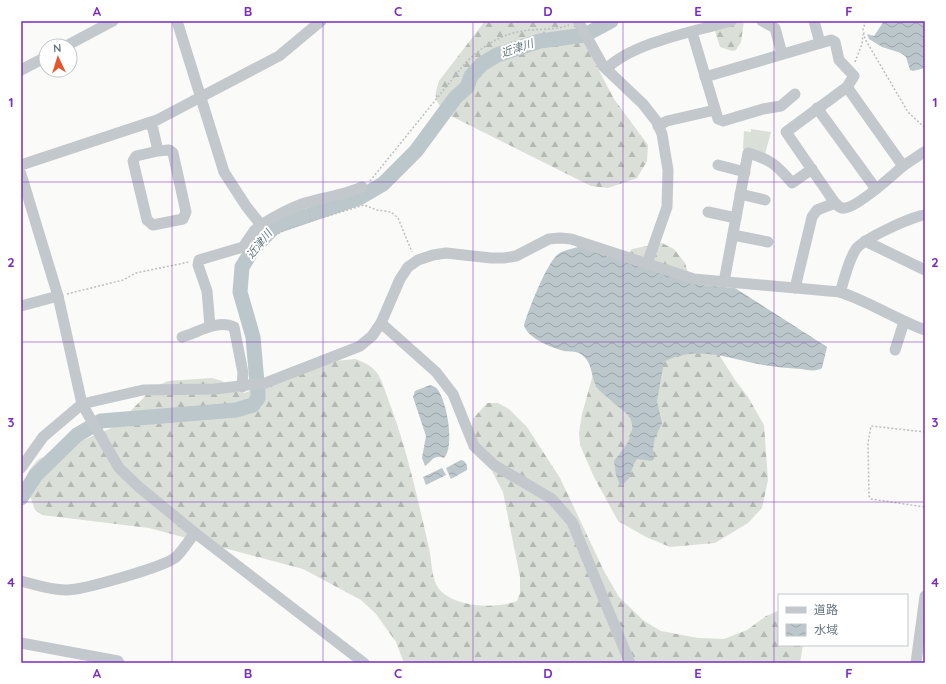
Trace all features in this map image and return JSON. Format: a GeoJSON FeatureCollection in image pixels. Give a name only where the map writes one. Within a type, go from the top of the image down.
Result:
{"type":"FeatureCollection","features":[{"type":"Feature","properties":{"kind":"street"},"geometry":{"type":"LineString","coordinates":[[78,40],[113,21]]}},
{"type":"Feature","properties":{"kind":"street"},"geometry":{"type":"LineString","coordinates":[[177,21],[202,97],[224,172],[246,206],[261,225]]}},
{"type":"Feature","properties":{"kind":"street"},"geometry":{"type":"LineString","coordinates":[[21,165],[149,123],[279,56],[321,21]]}},
{"type":"Feature","properties":{"kind":"street"},"geometry":{"type":"LineString","coordinates":[[578,21],[606,69],[644,104],[662,134],[668,170],[667,207],[647,264]]}},
{"type":"Feature","properties":{"kind":"street"},"geometry":{"type":"LineString","coordinates":[[606,69],[620,57],[645,46],[731,21]]}},
{"type":"Feature","properties":{"kind":"street"},"geometry":{"type":"LineString","coordinates":[[762,21],[775,28],[782,54]]}},
{"type":"Feature","properties":{"kind":"street"},"geometry":{"type":"LineString","coordinates":[[814,21],[820,43]]}},
{"type":"Feature","properties":{"kind":"street"},"geometry":{"type":"LineString","coordinates":[[692,32],[718,119],[723,121],[763,109],[781,106],[795,94]]}},
{"type":"Feature","properties":{"kind":"street"},"geometry":{"type":"LineString","coordinates":[[705,77],[831,40],[835,42],[839,60],[854,76],[847,87],[786,132],[835,203],[841,208],[848,208],[924,152]]}},
{"type":"Feature","properties":{"kind":"street"},"geometry":{"type":"LineString","coordinates":[[21,70],[38,61]]}},
{"type":"Feature","properties":{"kind":"street"},"geometry":{"type":"LineString","coordinates":[[847,87],[903,166]]}},
{"type":"Feature","properties":{"kind":"street"},"geometry":{"type":"LineString","coordinates":[[817,108],[876,188]]}},
{"type":"Feature","properties":{"kind":"street"},"geometry":{"type":"LineString","coordinates":[[658,126],[667,121],[715,110]]}},
{"type":"Feature","properties":{"kind":"street"},"geometry":{"type":"LineString","coordinates":[[149,123],[153,129],[158,152]]}},
{"type":"Feature","properties":{"kind":"street"},"geometry":{"type":"LineString","coordinates":[[169,150],[173,153],[186,212],[183,219],[153,225],[147,220],[133,161],[136,156],[158,152],[169,150]]}},
{"type":"Feature","properties":{"kind":"street"},"geometry":{"type":"LineString","coordinates":[[724,282],[748,153],[763,157],[777,165],[792,183],[812,170]]}},
{"type":"Feature","properties":{"kind":"street"},"geometry":{"type":"LineString","coordinates":[[718,165],[744,172]]}},
{"type":"Feature","properties":{"kind":"street"},"geometry":{"type":"LineString","coordinates":[[21,174],[58,296],[84,407],[92,424],[119,468],[127,477],[195,533],[360,660]]}},
{"type":"Feature","properties":{"kind":"street"},"geometry":{"type":"LineString","coordinates":[[210,326],[206,291],[198,265],[199,260],[243,247],[254,231],[261,225],[303,203],[352,192],[362,187]]}},
{"type":"Feature","properties":{"kind":"street"},"geometry":{"type":"LineString","coordinates":[[740,194],[765,200]]}},
{"type":"Feature","properties":{"kind":"street"},"geometry":{"type":"LineString","coordinates":[[795,288],[812,217],[818,210],[835,203]]}},
{"type":"Feature","properties":{"kind":"street"},"geometry":{"type":"LineString","coordinates":[[708,212],[736,218]]}},
{"type":"Feature","properties":{"kind":"street"},"geometry":{"type":"LineString","coordinates":[[840,292],[857,248],[865,241],[910,218],[925,215]]}},
{"type":"Feature","properties":{"kind":"street"},"geometry":{"type":"LineString","coordinates":[[733,236],[768,242]]}},
{"type":"Feature","properties":{"kind":"street"},"geometry":{"type":"LineString","coordinates":[[21,468],[43,437],[84,407],[143,390],[242,387],[264,383],[360,346],[372,336],[381,323],[400,279],[408,267],[432,255],[446,254],[504,258],[516,256],[549,239],[571,239],[694,279],[840,292],[858,298],[904,322],[925,330]]}},
{"type":"Feature","properties":{"kind":"street"},"geometry":{"type":"LineString","coordinates":[[865,241],[925,270]]}},
{"type":"Feature","properties":{"kind":"street"},"geometry":{"type":"LineString","coordinates":[[21,306],[58,296]]}},
{"type":"Feature","properties":{"kind":"street"},"geometry":{"type":"LineString","coordinates":[[895,350],[904,322]]}},
{"type":"Feature","properties":{"kind":"street"},"geometry":{"type":"LineString","coordinates":[[381,323],[436,372],[453,394],[474,446],[494,465],[552,499],[572,522],[630,663]]}},
{"type":"Feature","properties":{"kind":"street"},"geometry":{"type":"LineString","coordinates":[[182,336],[196,333],[210,326],[230,325],[234,327],[243,373],[242,387]]}},
{"type":"Feature","properties":{"kind":"street"},"geometry":{"type":"LineString","coordinates":[[21,581],[49,589],[67,590],[86,588],[163,564],[176,557],[195,533]]}},
{"type":"Feature","properties":{"kind":"street"},"geometry":{"type":"LineString","coordinates":[[916,663],[925,596]]}},
{"type":"Feature","properties":{"kind":"street"},"geometry":{"type":"LineString","coordinates":[[21,643],[118,661],[119,663]]}},
{"type":"Feature","properties":{"kind":"street"},"geometry":{"type":"LineString","coordinates":[[347,663],[360,660]]}},
{"type":"Feature","properties":{"kind":"path"},"geometry":{"type":"LineString","coordinates":[[362,187],[381,168],[415,127],[432,102],[467,61],[483,46],[495,39],[527,31],[562,28],[578,21]]}},
{"type":"Feature","properties":{"kind":"path"},"geometry":{"type":"LineString","coordinates":[[852,74],[862,44],[866,21]]}},
{"type":"Feature","properties":{"kind":"path"},"geometry":{"type":"LineString","coordinates":[[863,34],[908,112],[925,128]]}},
{"type":"Feature","properties":{"kind":"path"},"geometry":{"type":"LineString","coordinates":[[274,236],[311,220],[364,205],[377,210],[391,212],[398,218],[416,262]]}},
{"type":"Feature","properties":{"kind":"path"},"geometry":{"type":"LineString","coordinates":[[58,296],[123,280],[136,272],[158,270],[199,260]]}},
{"type":"Feature","properties":{"kind":"path"},"geometry":{"type":"LineString","coordinates":[[925,432],[871,426],[868,443],[869,496],[871,499],[925,507]]}},
{"type":"Feature","properties":{"kind":"green space"},"geometry":{"type":"Polygon","coordinates":[[[485,21],[573,21],[614,99],[648,145],[647,161],[637,178],[608,188],[591,186],[447,114],[436,99],[439,81],[485,21]]]}},
{"type":"Feature","properties":{"kind":"green space"},"geometry":{"type":"Polygon","coordinates":[[[712,21],[744,21],[741,42],[736,50],[732,51],[720,47],[712,21]]]}},
{"type":"Feature","properties":{"kind":"green space"},"geometry":{"type":"Polygon","coordinates":[[[751,129],[771,132],[765,154],[743,149],[744,131],[751,132],[751,129]]]}},
{"type":"Feature","properties":{"kind":"green space"},"geometry":{"type":"Polygon","coordinates":[[[662,243],[674,249],[685,263],[711,342],[735,380],[748,397],[764,425],[768,480],[762,508],[748,523],[715,543],[670,547],[646,537],[618,521],[594,477],[580,445],[579,433],[582,414],[626,256],[632,249],[662,243]]]}},
{"type":"Feature","properties":{"kind":"green space"},"geometry":{"type":"Polygon","coordinates":[[[355,359],[372,367],[379,376],[403,442],[429,548],[434,580],[439,589],[446,595],[465,603],[488,606],[509,604],[517,601],[520,593],[520,577],[503,492],[472,433],[473,419],[487,403],[498,403],[509,409],[527,427],[560,478],[604,571],[619,597],[644,621],[661,631],[698,638],[724,639],[747,630],[766,616],[778,611],[778,646],[803,646],[800,663],[404,663],[396,642],[376,614],[361,600],[303,569],[149,528],[42,515],[35,510],[26,483],[26,477],[32,466],[39,459],[116,426],[153,388],[168,381],[212,378],[222,381],[231,390],[244,393],[335,361],[355,359]]]}},
{"type":"Feature","properties":{"kind":"water"},"geometry":{"type":"Polygon","coordinates":[[[884,21],[925,21],[925,68],[913,71],[910,70],[906,57],[901,53],[882,47],[869,39],[867,34],[874,36],[884,21]]]}},
{"type":"Feature","properties":{"kind":"water"},"geometry":{"type":"Polygon","coordinates":[[[583,246],[703,285],[735,288],[827,347],[822,368],[812,370],[774,367],[711,354],[687,354],[664,362],[657,401],[662,423],[655,438],[653,449],[654,459],[652,461],[637,459],[629,478],[621,487],[616,475],[614,461],[626,446],[631,434],[632,422],[629,416],[599,390],[594,380],[590,365],[584,357],[577,352],[559,350],[541,342],[526,330],[524,325],[538,288],[553,260],[562,252],[583,246]]]}},
{"type":"Feature","properties":{"kind":"water"},"geometry":{"type":"Polygon","coordinates":[[[430,385],[438,390],[444,404],[447,414],[449,444],[444,458],[435,457],[425,466],[422,458],[426,436],[413,397],[415,391],[430,385]]]}},
{"type":"Feature","properties":{"kind":"water"},"geometry":{"type":"Polygon","coordinates":[[[461,460],[467,465],[467,470],[451,479],[446,468],[461,460]]]}},
{"type":"Feature","properties":{"kind":"water"},"geometry":{"type":"Polygon","coordinates":[[[442,468],[446,475],[426,485],[423,477],[442,468]]]}},
{"type":"Feature","properties":{"kind":"waterway","name":"近津川"},"geometry":{"type":"LineString","coordinates":[[21,498],[36,475],[77,435],[101,421],[236,410],[253,405],[258,398],[253,337],[240,292],[242,267],[253,249],[274,227],[359,198],[383,184],[416,151],[455,98],[467,87],[471,76],[482,64],[497,55],[540,41],[585,35],[611,21]]}}]}
